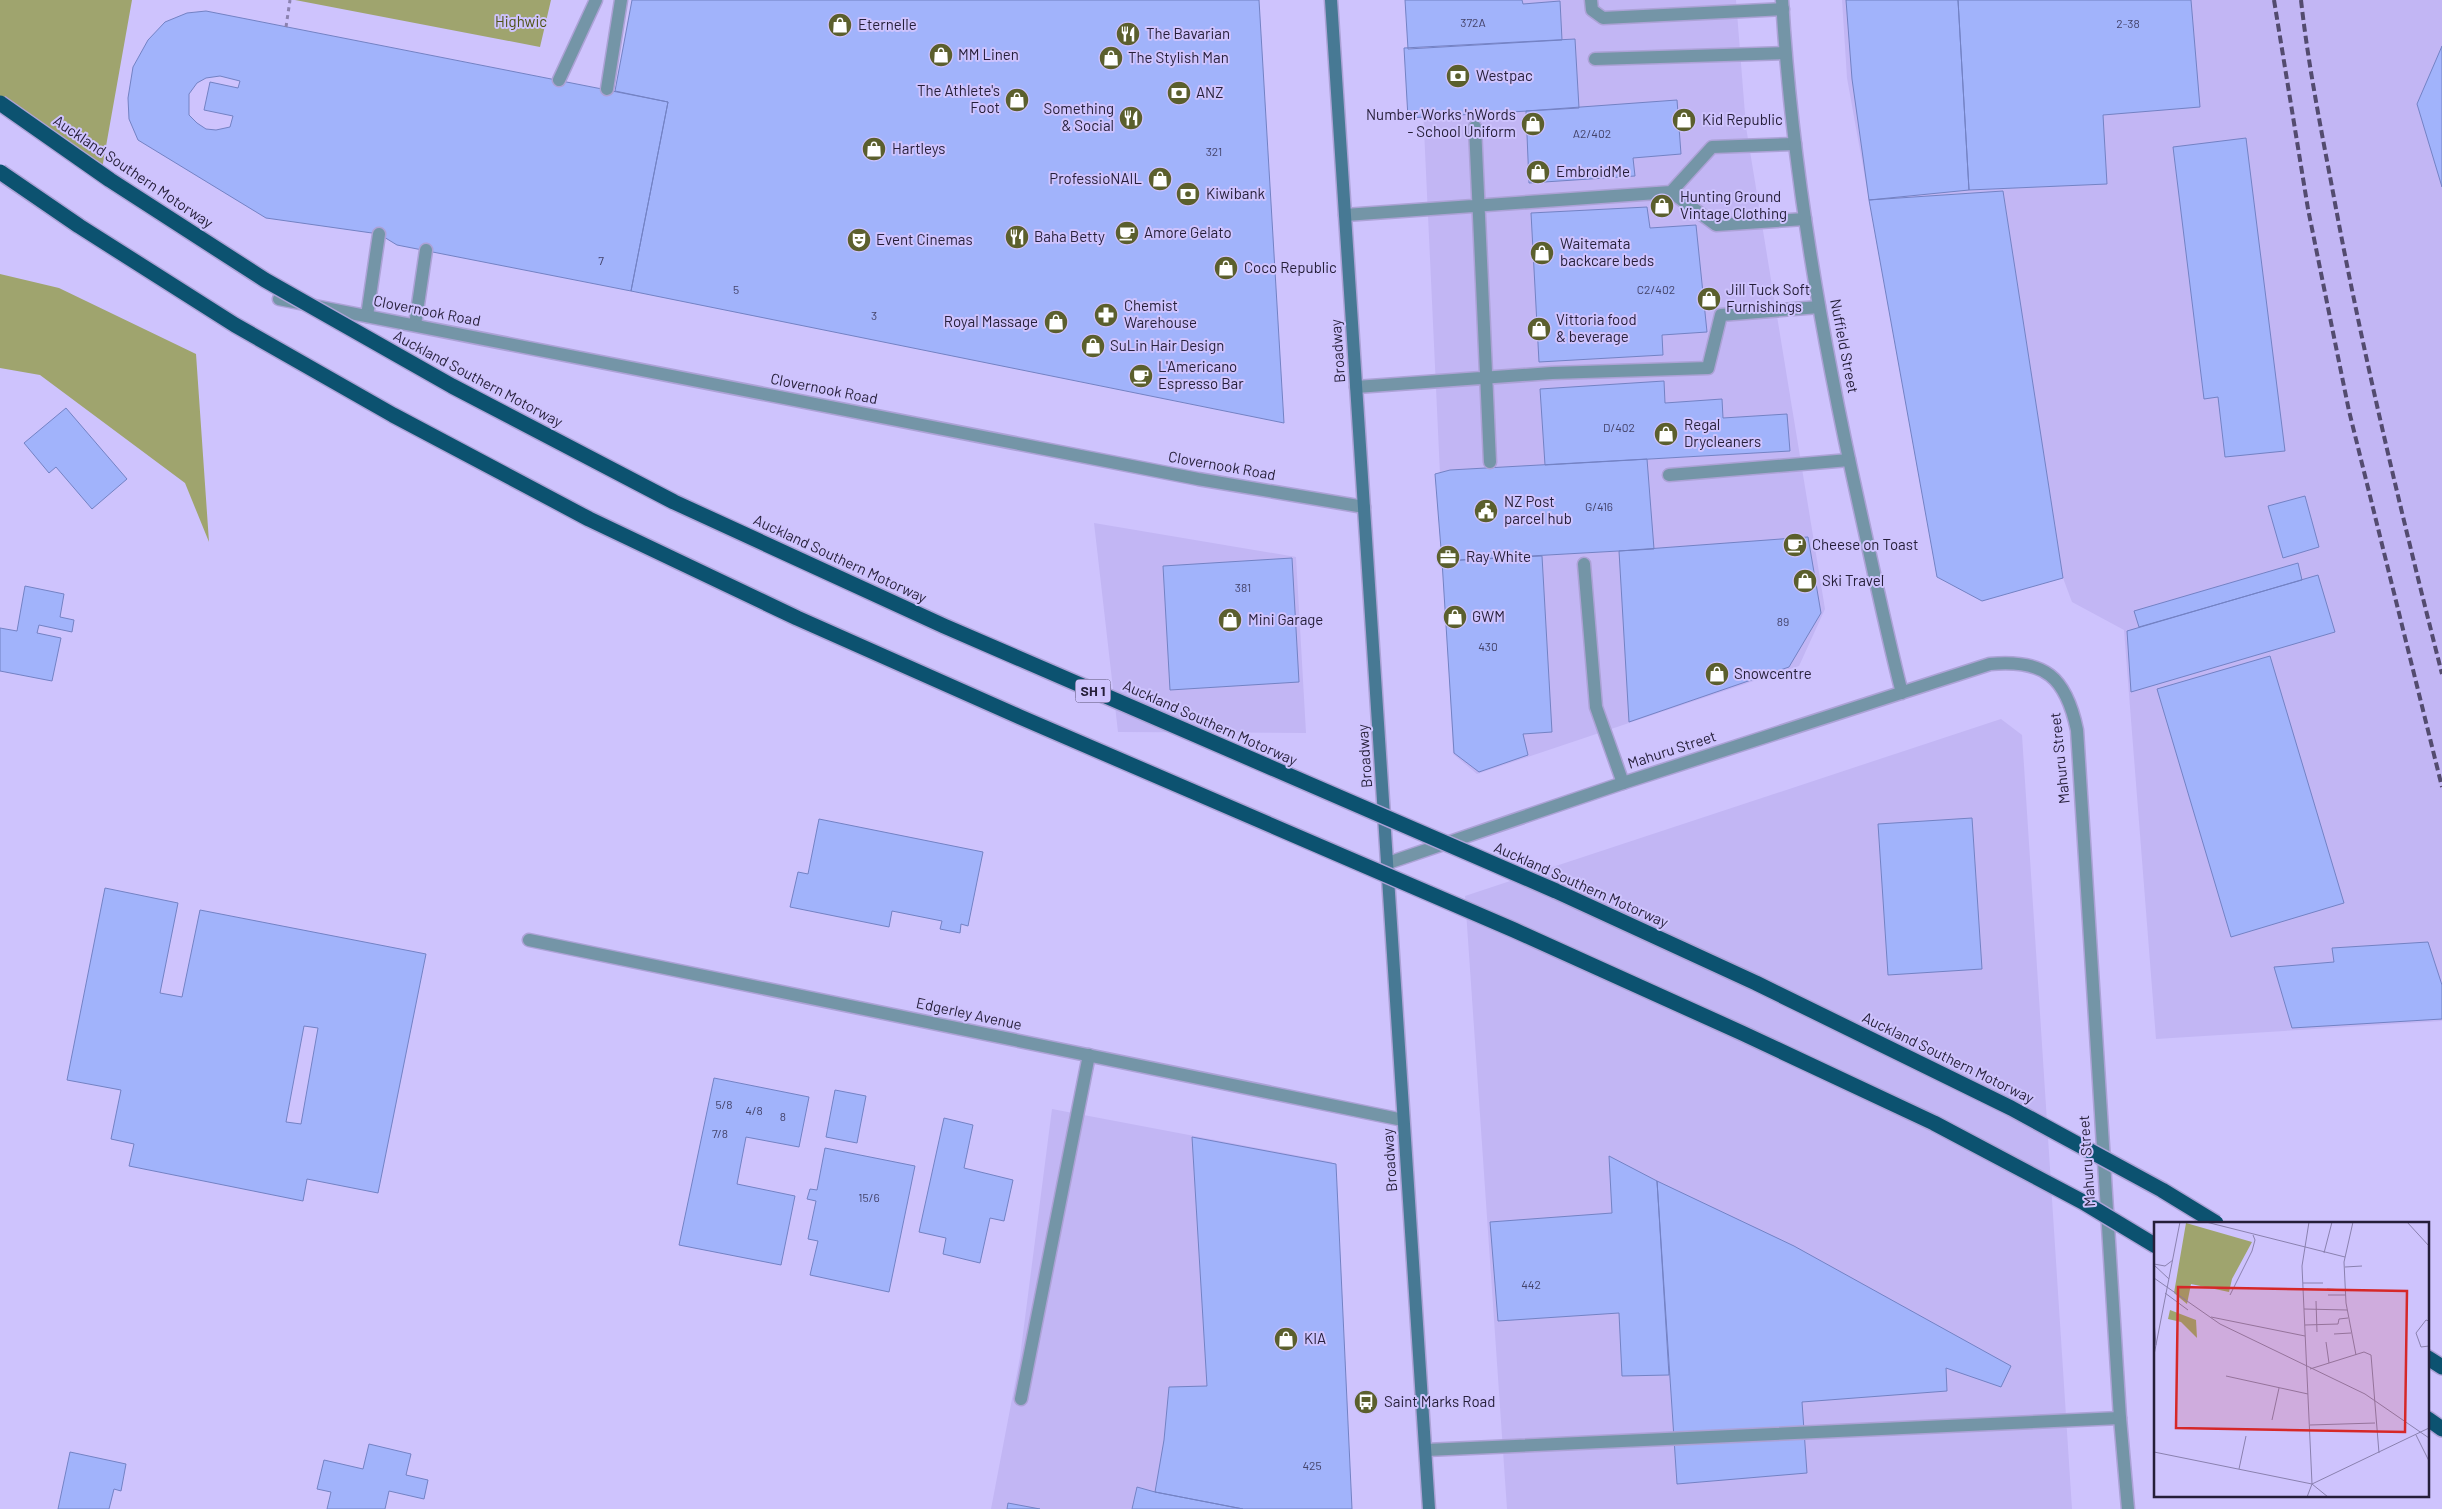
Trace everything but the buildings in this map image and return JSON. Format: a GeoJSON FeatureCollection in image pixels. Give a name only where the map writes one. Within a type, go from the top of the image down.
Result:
{"type":"FeatureCollection","features":[{"type":"Feature","properties":{"kind":"highway","name":"Auckland Southern Motorway"},"geometry":{"type":"LineString","coordinates":[[0,103],[110,180],[265,280],[452,386],[674,502],[944,626],[1556,891],[1756,983],[2010,1108],[2162,1190],[2214,1222]]}},
{"type":"Feature","properties":{"kind":"highway"},"geometry":{"type":"LineString","coordinates":[[0,172],[79,226],[235,325],[393,415],[589,519],[797,618],[1020,717],[1514,930],[1742,1033],[1934,1123],[2083,1202],[2154,1245]]}},
{"type":"Feature","properties":{"kind":"highway"},"geometry":{"type":"LineString","coordinates":[[2430,1359],[2442,1367]]}},
{"type":"Feature","properties":{"kind":"highway"},"geometry":{"type":"LineString","coordinates":[[2430,1420],[2442,1429]]}},
{"type":"Feature","properties":{"kind":"main road","name":"Broadway"},"geometry":{"type":"LineString","coordinates":[[1331,0],[1429,1509]]}},
{"type":"Feature","properties":{"kind":"street"},"geometry":{"type":"LineString","coordinates":[[559,80],[596,0]]}},
{"type":"Feature","properties":{"kind":"street"},"geometry":{"type":"LineString","coordinates":[[607,89],[621,0]]}},
{"type":"Feature","properties":{"kind":"street"},"geometry":{"type":"LineString","coordinates":[[1591,0],[1592,10],[1603,18],[1783,5]]}},
{"type":"Feature","properties":{"kind":"street","name":"Nuffield Street"},"geometry":{"type":"LineString","coordinates":[[1783,5],[1785,53],[1795,144],[1819,307],[1849,460],[1902,693]]}},
{"type":"Feature","properties":{"kind":"street"},"geometry":{"type":"LineString","coordinates":[[1595,59],[1785,53]]}},
{"type":"Feature","properties":{"kind":"street"},"geometry":{"type":"LineString","coordinates":[[1475,127],[1480,205],[1490,462]]}},
{"type":"Feature","properties":{"kind":"street"},"geometry":{"type":"LineString","coordinates":[[1671,192],[1712,147],[1795,144]]}},
{"type":"Feature","properties":{"kind":"street"},"geometry":{"type":"LineString","coordinates":[[1345,215],[1671,192],[1716,225],[1805,219]]}},
{"type":"Feature","properties":{"kind":"street"},"geometry":{"type":"LineString","coordinates":[[367,316],[380,234]]}},
{"type":"Feature","properties":{"kind":"street"},"geometry":{"type":"LineString","coordinates":[[414,325],[426,250]]}},
{"type":"Feature","properties":{"kind":"street","name":"Clovernook Road"},"geometry":{"type":"LineString","coordinates":[[279,299],[1198,479],[1364,507]]}},
{"type":"Feature","properties":{"kind":"street"},"geometry":{"type":"LineString","coordinates":[[1356,387],[1487,377],[1708,368],[1721,315],[1819,307]]}},
{"type":"Feature","properties":{"kind":"street"},"geometry":{"type":"LineString","coordinates":[[1669,475],[1849,460]]}},
{"type":"Feature","properties":{"kind":"street"},"geometry":{"type":"LineString","coordinates":[[1584,564],[1596,707],[1623,783]]}},
{"type":"Feature","properties":{"kind":"street","name":"Mahuru Street"},"geometry":{"type":"LineString","coordinates":[[1388,864],[1623,783],[1990,664],[2024,663],[2038,668],[2051,677],[2063,689],[2071,705],[2077,730],[2120,1418],[2128,1509]]}},
{"type":"Feature","properties":{"kind":"street","name":"Edgerley Avenue"},"geometry":{"type":"LineString","coordinates":[[529,940],[1403,1120]]}},
{"type":"Feature","properties":{"kind":"street"},"geometry":{"type":"LineString","coordinates":[[1021,1398],[1089,1055]]}},
{"type":"Feature","properties":{"kind":"street"},"geometry":{"type":"LineString","coordinates":[[1426,1450],[2120,1418]]}},
{"type":"Feature","properties":{"kind":"path"},"geometry":{"type":"LineString","coordinates":[[286,27],[290,0]]}},
{"type":"Feature","properties":{"kind":"shaded area"},"geometry":{"type":"Polygon","coordinates":[[[1418,0],[1736,0],[1746,127],[1825,609],[1799,666],[1477,774],[1453,754],[1418,0]]]}},
{"type":"Feature","properties":{"kind":"shaded area"},"geometry":{"type":"Polygon","coordinates":[[[1842,0],[2442,0],[2442,1021],[2156,1039],[2124,630],[2072,602],[2063,578],[2003,191],[1869,200],[1847,78],[1842,0]]]}},
{"type":"Feature","properties":{"kind":"shaded area"},"geometry":{"type":"Polygon","coordinates":[[[1094,523],[1296,557],[1306,733],[1118,732],[1094,523]]]}},
{"type":"Feature","properties":{"kind":"shaded area"},"geometry":{"type":"Polygon","coordinates":[[[2001,719],[2022,735],[2072,1509],[1507,1509],[1465,896],[2001,719]]]}},
{"type":"Feature","properties":{"kind":"shaded area"},"geometry":{"type":"Polygon","coordinates":[[[1052,1109],[1332,1162],[1350,1509],[991,1509],[1020,1357],[1052,1109]]]}},
{"type":"Feature","properties":{"kind":"green space"},"geometry":{"type":"Polygon","coordinates":[[[0,0],[132,0],[100,180],[0,106],[0,0]]]}},
{"type":"Feature","properties":{"kind":"green space","name":"Highwic"},"geometry":{"type":"Polygon","coordinates":[[[295,0],[551,0],[540,47],[295,0]]]}},
{"type":"Feature","properties":{"kind":"green space"},"geometry":{"type":"Polygon","coordinates":[[[0,274],[59,288],[196,354],[209,542],[185,483],[40,375],[0,368],[0,274]]]}},
{"type":"Feature","properties":{"kind":"railway"},"geometry":{"type":"LineString","coordinates":[[2274,0],[2308,209],[2349,411],[2442,787]]}},
{"type":"Feature","properties":{"kind":"railway"},"geometry":{"type":"LineString","coordinates":[[2301,0],[2319,117],[2356,310],[2397,492],[2442,674]]}},
{"type":"Feature","properties":{"kind":"place","name":"Eternelle"},"geometry":{"type":"Point","coordinates":[840,25]}},
{"type":"Feature","properties":{"kind":"place","name":"The Bavarian"},"geometry":{"type":"Point","coordinates":[1128,34]}},
{"type":"Feature","properties":{"kind":"place","name":"MM Linen"},"geometry":{"type":"Point","coordinates":[941,55]}},
{"type":"Feature","properties":{"kind":"place","name":"The Stylish Man"},"geometry":{"type":"Point","coordinates":[1111,58]}},
{"type":"Feature","properties":{"kind":"place","name":"Westpac"},"geometry":{"type":"Point","coordinates":[1458,76]}},
{"type":"Feature","properties":{"kind":"place","name":"ANZ"},"geometry":{"type":"Point","coordinates":[1179,93]}},
{"type":"Feature","properties":{"kind":"place","name":"The Athlete's Foot"},"geometry":{"type":"Point","coordinates":[1017,100]}},
{"type":"Feature","properties":{"kind":"place","name":"Something & Social"},"geometry":{"type":"Point","coordinates":[1131,118]}},
{"type":"Feature","properties":{"kind":"place","name":"Kid Republic"},"geometry":{"type":"Point","coordinates":[1684,120]}},
{"type":"Feature","properties":{"kind":"place","name":"Number Works 'nWords - School Uniform"},"geometry":{"type":"Point","coordinates":[1533,124]}},
{"type":"Feature","properties":{"kind":"place","name":"Hartleys"},"geometry":{"type":"Point","coordinates":[874,149]}},
{"type":"Feature","properties":{"kind":"place","name":"EmbroidMe"},"geometry":{"type":"Point","coordinates":[1538,172]}},
{"type":"Feature","properties":{"kind":"place","name":"ProfessioNAIL"},"geometry":{"type":"Point","coordinates":[1160,179]}},
{"type":"Feature","properties":{"kind":"place","name":"Kiwibank"},"geometry":{"type":"Point","coordinates":[1188,194]}},
{"type":"Feature","properties":{"kind":"place","name":"Hunting Ground Vintage Clothing"},"geometry":{"type":"Point","coordinates":[1662,206]}},
{"type":"Feature","properties":{"kind":"place","name":"Amore Gelato"},"geometry":{"type":"Point","coordinates":[1127,233]}},
{"type":"Feature","properties":{"kind":"place","name":"Baha Betty"},"geometry":{"type":"Point","coordinates":[1017,237]}},
{"type":"Feature","properties":{"kind":"place","name":"Event Cinemas"},"geometry":{"type":"Point","coordinates":[859,240]}},
{"type":"Feature","properties":{"kind":"place","name":"Waitemata backcare beds"},"geometry":{"type":"Point","coordinates":[1542,253]}},
{"type":"Feature","properties":{"kind":"place","name":"Coco Republic"},"geometry":{"type":"Point","coordinates":[1226,268]}},
{"type":"Feature","properties":{"kind":"place","name":"Jill Tuck Soft Furnishings"},"geometry":{"type":"Point","coordinates":[1709,299]}},
{"type":"Feature","properties":{"kind":"place","name":"Chemist Warehouse"},"geometry":{"type":"Point","coordinates":[1106,315]}},
{"type":"Feature","properties":{"kind":"place","name":"Royal Massage"},"geometry":{"type":"Point","coordinates":[1056,322]}},
{"type":"Feature","properties":{"kind":"place","name":"Vittoria food & beverage"},"geometry":{"type":"Point","coordinates":[1539,329]}},
{"type":"Feature","properties":{"kind":"place","name":"SuLin Hair Design"},"geometry":{"type":"Point","coordinates":[1093,346]}},
{"type":"Feature","properties":{"kind":"place","name":"L'Americano Espresso Bar"},"geometry":{"type":"Point","coordinates":[1141,376]}},
{"type":"Feature","properties":{"kind":"place","name":"Regal Drycleaners"},"geometry":{"type":"Point","coordinates":[1666,434]}},
{"type":"Feature","properties":{"kind":"place","name":"NZ Post parcel hub"},"geometry":{"type":"Point","coordinates":[1486,511]}},
{"type":"Feature","properties":{"kind":"place","name":"Cheese on Toast"},"geometry":{"type":"Point","coordinates":[1795,545]}},
{"type":"Feature","properties":{"kind":"place","name":"Ray White"},"geometry":{"type":"Point","coordinates":[1448,557]}},
{"type":"Feature","properties":{"kind":"place","name":"Ski Travel"},"geometry":{"type":"Point","coordinates":[1805,581]}},
{"type":"Feature","properties":{"kind":"place","name":"GWM"},"geometry":{"type":"Point","coordinates":[1455,617]}},
{"type":"Feature","properties":{"kind":"place","name":"Mini Garage"},"geometry":{"type":"Point","coordinates":[1230,620]}},
{"type":"Feature","properties":{"kind":"place","name":"Snowcentre"},"geometry":{"type":"Point","coordinates":[1717,674]}},
{"type":"Feature","properties":{"kind":"place","name":"KIA"},"geometry":{"type":"Point","coordinates":[1286,1339]}},
{"type":"Feature","properties":{"kind":"place","name":"Saint Marks Road"},"geometry":{"type":"Point","coordinates":[1366,1402]}}]}
